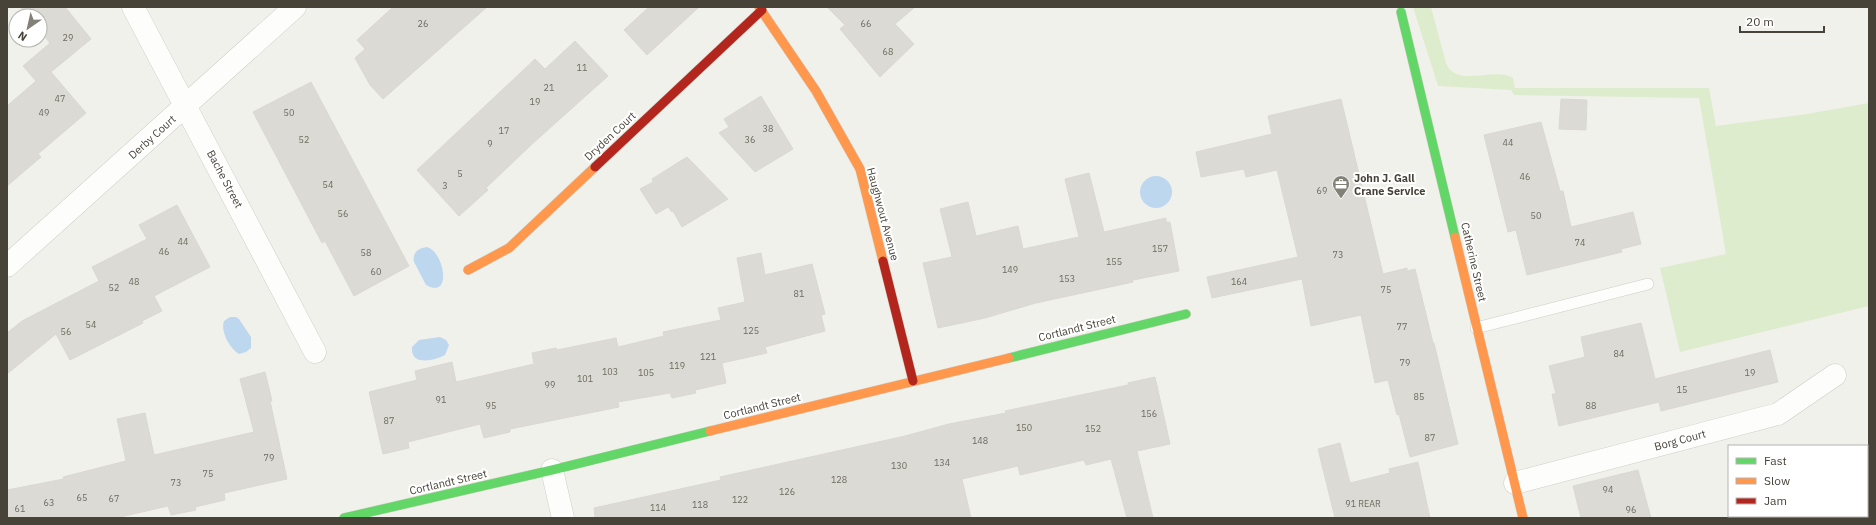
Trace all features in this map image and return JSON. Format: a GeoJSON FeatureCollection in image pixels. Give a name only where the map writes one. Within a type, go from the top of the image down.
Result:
{"type":"FeatureCollection","features":[{"type":"Feature","properties":{"kind":"street","name":"Bache Street"},"geometry":{"type":"LineString","coordinates":[[133,7],[187,106],[316,352]]}},
{"type":"Feature","properties":{"kind":"street","name":"Derby Court"},"geometry":{"type":"LineString","coordinates":[[7,266],[187,106],[295,7]]}},
{"type":"Feature","properties":{"kind":"street","name":"Dryden Court"},"geometry":{"type":"LineString","coordinates":[[468,270],[509,248],[761,9]]}},
{"type":"Feature","properties":{"kind":"street","name":"Haughwout Avenue"},"geometry":{"type":"LineString","coordinates":[[761,9],[816,91],[860,169],[913,381]]}},
{"type":"Feature","properties":{"kind":"street","name":"Catherine Street"},"geometry":{"type":"LineString","coordinates":[[1401,12],[1450,210],[1476,328],[1523,518]]}},
{"type":"Feature","properties":{"kind":"street","name":"Cortlandt Street"},"geometry":{"type":"LineString","coordinates":[[344,518],[552,470],[1186,314]]}},
{"type":"Feature","properties":{"kind":"street","name":"Borg Court"},"geometry":{"type":"LineString","coordinates":[[1515,483],[1778,414],[1834,374]]}},
{"type":"Feature","properties":{"kind":"street"},"geometry":{"type":"LineString","coordinates":[[552,470],[562,518]]}},
{"type":"Feature","properties":{"kind":"lane"},"geometry":{"type":"LineString","coordinates":[[1476,328],[1648,284]]}},
{"type":"Feature","properties":{"kind":"green space"},"geometry":{"type":"Polygon","coordinates":[[[1413,7],[1431,7],[1446,63],[1451,71],[1458,75],[1467,76],[1496,74],[1505,75],[1513,78],[1515,88],[1709,88],[1716,126],[1807,114],[1869,103],[1869,306],[1680,352],[1660,268],[1726,254],[1699,98],[1514,95],[1511,90],[1438,86],[1413,7]]]}},
{"type":"Feature","properties":{"kind":"water"},"geometry":{"type":"Polygon","coordinates":[[[1153,176],[1159,176],[1169,183],[1172,192],[1171,198],[1165,205],[1159,208],[1153,208],[1143,201],[1140,195],[1140,189],[1147,179],[1153,176]]]}},
{"type":"Feature","properties":{"kind":"water"},"geometry":{"type":"Polygon","coordinates":[[[427,247],[433,250],[438,257],[443,273],[443,281],[440,286],[434,288],[426,285],[414,262],[416,252],[421,248],[427,247]]]}},
{"type":"Feature","properties":{"kind":"water"},"geometry":{"type":"Polygon","coordinates":[[[230,317],[236,317],[239,319],[251,337],[251,348],[246,352],[239,354],[229,344],[223,330],[223,325],[224,321],[230,317]]]}},
{"type":"Feature","properties":{"kind":"water"},"geometry":{"type":"Polygon","coordinates":[[[440,337],[446,340],[449,345],[445,355],[435,359],[424,360],[415,357],[412,353],[412,347],[419,340],[440,337]]]}},
{"type":"Feature","properties":{"kind":"building"},"geometry":{"type":"Polygon","coordinates":[[[20,7],[65,7],[91,39],[51,72],[86,113],[38,154],[41,157],[7,186],[7,106],[36,81],[23,66],[44,48],[48,48],[48,45],[50,43],[48,41],[48,8],[20,7]]]}},
{"type":"Feature","properties":{"kind":"building"},"geometry":{"type":"Polygon","coordinates":[[[393,7],[487,7],[383,99],[370,85],[355,58],[365,49],[357,40],[393,7]]]}},
{"type":"Feature","properties":{"kind":"building"},"geometry":{"type":"Polygon","coordinates":[[[649,7],[699,7],[647,55],[624,30],[649,7]]]}},
{"type":"Feature","properties":{"kind":"building"},"geometry":{"type":"Polygon","coordinates":[[[827,7],[915,7],[895,24],[914,44],[880,77],[840,29],[845,25],[827,7]]]}},
{"type":"Feature","properties":{"kind":"building"},"geometry":{"type":"Polygon","coordinates":[[[575,41],[608,76],[531,145],[486,188],[488,190],[459,216],[417,170],[535,59],[545,69],[575,41]]]}},
{"type":"Feature","properties":{"kind":"building"},"geometry":{"type":"Polygon","coordinates":[[[311,82],[409,266],[354,296],[325,241],[322,243],[253,112],[311,82]]]}},
{"type":"Feature","properties":{"kind":"building"},"geometry":{"type":"Polygon","coordinates":[[[761,96],[793,149],[755,172],[719,133],[729,127],[724,119],[761,96]]]}},
{"type":"Feature","properties":{"kind":"building"},"geometry":{"type":"Polygon","coordinates":[[[1341,99],[1383,274],[1407,268],[1407,271],[1415,269],[1458,444],[1410,457],[1399,414],[1397,415],[1388,380],[1375,383],[1361,315],[1311,326],[1302,279],[1212,298],[1207,277],[1298,257],[1277,170],[1246,177],[1244,169],[1201,177],[1196,152],[1272,134],[1268,116],[1341,99]]]}},
{"type":"Feature","properties":{"kind":"building"},"geometry":{"type":"Polygon","coordinates":[[[1561,99],[1587,100],[1586,130],[1559,129],[1561,99]]]}},
{"type":"Feature","properties":{"kind":"building"},"geometry":{"type":"Polygon","coordinates":[[[1541,122],[1560,191],[1563,191],[1571,227],[1633,212],[1641,244],[1621,249],[1622,252],[1527,275],[1516,230],[1508,232],[1484,135],[1541,122]]]}},
{"type":"Feature","properties":{"kind":"building"},"geometry":{"type":"Polygon","coordinates":[[[687,157],[728,199],[682,227],[673,211],[672,212],[668,207],[656,214],[640,189],[653,182],[652,179],[687,157]]]}},
{"type":"Feature","properties":{"kind":"building"},"geometry":{"type":"Polygon","coordinates":[[[1089,173],[1104,232],[1166,218],[1166,222],[1170,222],[1179,271],[1133,280],[1133,282],[1036,303],[985,318],[938,328],[923,263],[952,257],[940,209],[968,202],[976,236],[1018,226],[1023,249],[1079,237],[1065,179],[1089,173]]]}},
{"type":"Feature","properties":{"kind":"building"},"geometry":{"type":"Polygon","coordinates":[[[177,205],[210,267],[154,296],[162,311],[142,321],[143,323],[70,360],[56,334],[7,374],[7,333],[22,321],[99,281],[92,267],[147,239],[139,225],[177,205]]]}},
{"type":"Feature","properties":{"kind":"building"},"geometry":{"type":"Polygon","coordinates":[[[761,253],[765,275],[812,264],[825,314],[821,315],[825,331],[765,347],[767,353],[722,363],[726,383],[695,390],[696,393],[672,398],[670,393],[618,402],[619,407],[510,429],[510,432],[484,438],[480,424],[408,442],[409,448],[383,454],[369,392],[417,380],[415,371],[452,362],[456,382],[534,364],[532,353],[556,348],[557,350],[616,338],[618,347],[664,336],[663,332],[721,320],[718,308],[745,302],[737,258],[761,253]]]}},
{"type":"Feature","properties":{"kind":"building"},"geometry":{"type":"Polygon","coordinates":[[[1641,323],[1655,379],[1770,350],[1778,382],[1661,411],[1659,402],[1559,426],[1552,394],[1556,394],[1549,366],[1585,357],[1581,337],[1641,323]]]}},
{"type":"Feature","properties":{"kind":"building"},"geometry":{"type":"Polygon","coordinates":[[[265,372],[287,479],[224,493],[225,500],[195,507],[196,510],[171,515],[168,506],[116,518],[7,518],[7,490],[64,479],[63,477],[126,461],[117,419],[145,413],[154,455],[254,432],[240,379],[265,372]]]}},
{"type":"Feature","properties":{"kind":"building"},"geometry":{"type":"Polygon","coordinates":[[[1155,377],[1170,444],[1137,451],[1153,518],[1127,518],[1111,459],[1086,465],[1084,460],[1020,475],[1018,466],[962,479],[971,518],[595,518],[594,508],[721,480],[720,477],[905,436],[949,424],[1006,413],[1005,411],[1128,385],[1128,383],[1155,377]]]}},
{"type":"Feature","properties":{"kind":"building"},"geometry":{"type":"Polygon","coordinates":[[[1340,443],[1350,483],[1390,473],[1389,469],[1418,462],[1430,518],[1335,518],[1318,449],[1340,443]]]}},
{"type":"Feature","properties":{"kind":"building"},"geometry":{"type":"Polygon","coordinates":[[[1638,470],[1651,518],[1581,518],[1573,486],[1638,470]]]}},
{"type":"Feature","properties":{"kind":"traffic: fast"},"geometry":{"type":"LineString","coordinates":[[1401,12],[1455,237]]}},
{"type":"Feature","properties":{"kind":"traffic: fast"},"geometry":{"type":"LineString","coordinates":[[1009,358],[1186,314]]}},
{"type":"Feature","properties":{"kind":"traffic: fast"},"geometry":{"type":"LineString","coordinates":[[344,518],[552,470],[710,431]]}},
{"type":"Feature","properties":{"kind":"traffic: slow"},"geometry":{"type":"LineString","coordinates":[[759,7],[816,91],[860,169],[883,261]]}},
{"type":"Feature","properties":{"kind":"traffic: slow"},"geometry":{"type":"LineString","coordinates":[[468,270],[509,248],[595,167]]}},
{"type":"Feature","properties":{"kind":"traffic: slow"},"geometry":{"type":"LineString","coordinates":[[1455,237],[1523,518]]}},
{"type":"Feature","properties":{"kind":"traffic: slow"},"geometry":{"type":"LineString","coordinates":[[710,431],[1009,358]]}},
{"type":"Feature","properties":{"kind":"traffic: jam"},"geometry":{"type":"LineString","coordinates":[[595,167],[762,10]]}},
{"type":"Feature","properties":{"kind":"traffic: jam"},"geometry":{"type":"LineString","coordinates":[[883,261],[913,381]]}},
{"type":"Feature","properties":{"kind":"place","name":"John J. Gall Crane Service"},"geometry":{"type":"Point","coordinates":[1341,199]}}]}
